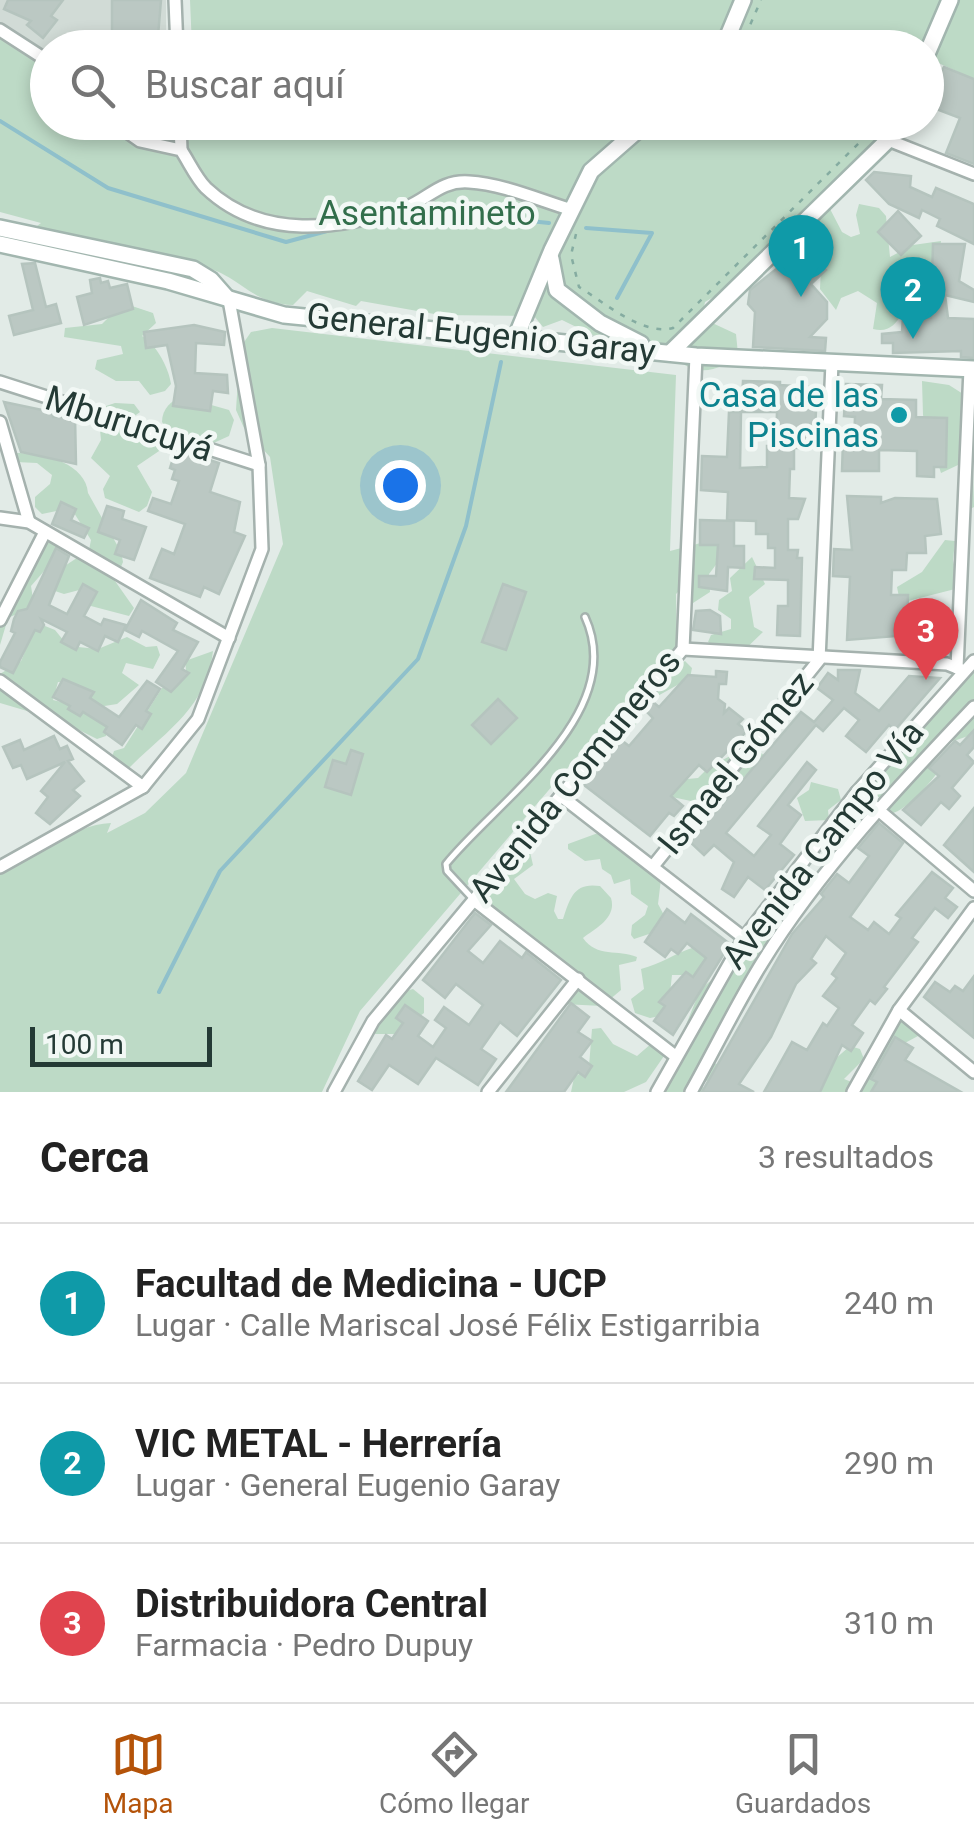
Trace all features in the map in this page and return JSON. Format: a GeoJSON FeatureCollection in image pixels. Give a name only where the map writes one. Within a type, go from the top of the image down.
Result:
{"type":"FeatureCollection","features":[{"type":"Feature","properties":{"kind":"street"},"geometry":{"type":"LineString","coordinates":[[175,0],[176,30]]}},
{"type":"Feature","properties":{"kind":"street"},"geometry":{"type":"LineString","coordinates":[[730,30],[743,0]]}},
{"type":"Feature","properties":{"kind":"street"},"geometry":{"type":"LineString","coordinates":[[937,30],[950,0]]}},
{"type":"Feature","properties":{"kind":"street"},"geometry":{"type":"LineString","coordinates":[[0,30],[30,49]]}},
{"type":"Feature","properties":{"kind":"street"},"geometry":{"type":"LineString","coordinates":[[139,140],[181,150]]}},
{"type":"Feature","properties":{"kind":"street"},"geometry":{"type":"LineString","coordinates":[[181,140],[181,150],[206,188],[257,222],[295,229],[410,206],[438,186],[468,182],[577,215]]}},
{"type":"Feature","properties":{"kind":"street"},"geometry":{"type":"LineString","coordinates":[[516,338],[552,250],[577,215],[591,171],[626,140]]}},
{"type":"Feature","properties":{"kind":"street"},"geometry":{"type":"LineString","coordinates":[[552,250],[550,268],[557,290],[600,323],[666,353],[888,140],[974,174]]}},
{"type":"Feature","properties":{"kind":"street","name":"General Eugenio Garay"},"geometry":{"type":"LineString","coordinates":[[0,228],[192,269],[211,280],[229,300]]}},
{"type":"Feature","properties":{"kind":"street","name":"General Eugenio Garay"},"geometry":{"type":"LineString","coordinates":[[0,244],[168,281],[284,315],[696,356],[972,369]]}},
{"type":"Feature","properties":{"kind":"street"},"geometry":{"type":"LineString","coordinates":[[0,867],[142,787],[198,719],[262,550],[259,466],[229,300]]}},
{"type":"Feature","properties":{"kind":"street","name":"Avenida Comuneros"},"geometry":{"type":"LineString","coordinates":[[334,1092],[373,1021],[682,649],[696,356]]}},
{"type":"Feature","properties":{"kind":"street","name":"Ismael Gómez"},"geometry":{"type":"LineString","coordinates":[[654,865],[819,660],[832,363]]}},
{"type":"Feature","properties":{"kind":"street"},"geometry":{"type":"LineString","coordinates":[[0,368],[1,383]]}},
{"type":"Feature","properties":{"kind":"street"},"geometry":{"type":"LineString","coordinates":[[682,649],[960,669],[972,369]]}},
{"type":"Feature","properties":{"kind":"street","name":"Mburucuyá"},"geometry":{"type":"LineString","coordinates":[[1,383],[259,466]]}},
{"type":"Feature","properties":{"kind":"street"},"geometry":{"type":"LineString","coordinates":[[0,422],[28,522]]}},
{"type":"Feature","properties":{"kind":"street"},"geometry":{"type":"LineString","coordinates":[[0,518],[28,522],[230,638]]}},
{"type":"Feature","properties":{"kind":"street"},"geometry":{"type":"LineString","coordinates":[[0,620],[45,532]]}},
{"type":"Feature","properties":{"kind":"street","name":"Avenida Campo Vía"},"geometry":{"type":"LineString","coordinates":[[657,1092],[674,1055],[744,938],[857,792],[960,669],[974,661]]}},
{"type":"Feature","properties":{"kind":"street"},"geometry":{"type":"LineString","coordinates":[[0,681],[142,787]]}},
{"type":"Feature","properties":{"kind":"street","name":"Avenida Campo Vía"},"geometry":{"type":"LineString","coordinates":[[691,1092],[763,962],[877,810],[974,707]]}},
{"type":"Feature","properties":{"kind":"street"},"geometry":{"type":"LineString","coordinates":[[857,792],[974,891]]}},
{"type":"Feature","properties":{"kind":"street"},"geometry":{"type":"LineString","coordinates":[[561,796],[744,938]]}},
{"type":"Feature","properties":{"kind":"street"},"geometry":{"type":"LineString","coordinates":[[475,901],[674,1055]]}},
{"type":"Feature","properties":{"kind":"street"},"geometry":{"type":"LineString","coordinates":[[853,1092],[899,1010],[974,908]]}},
{"type":"Feature","properties":{"kind":"street"},"geometry":{"type":"LineString","coordinates":[[488,1092],[578,979]]}},
{"type":"Feature","properties":{"kind":"street"},"geometry":{"type":"LineString","coordinates":[[899,1010],[974,1072]]}},
{"type":"Feature","properties":{"kind":"lane"},"geometry":{"type":"LineString","coordinates":[[475,901],[447,871],[446,864],[512,800],[582,705],[597,654],[585,617]]}},
{"type":"Feature","properties":{"kind":"path"},"geometry":{"type":"LineString","coordinates":[[748,30],[760,0]]}},
{"type":"Feature","properties":{"kind":"path"},"geometry":{"type":"LineString","coordinates":[[577,215],[571,254],[579,288],[642,325],[673,328],[862,140]]}},
{"type":"Feature","properties":{"kind":"shaded area"},"geometry":{"type":"Polygon","coordinates":[[[0,0],[166,0],[166,30],[30,30],[30,49],[0,52],[0,0]]]}},
{"type":"Feature","properties":{"kind":"green space"},"geometry":{"type":"Polygon","coordinates":[[[190,0],[974,0],[974,79],[944,66],[944,30],[191,30],[190,0]]]}},
{"type":"Feature","properties":{"kind":"green space","name":"Asentamineto"},"geometry":{"type":"Polygon","coordinates":[[[9,27],[30,44],[30,140],[886,140],[828,205],[842,232],[851,237],[860,234],[856,215],[859,204],[879,208],[886,216],[890,257],[913,245],[941,241],[937,280],[922,286],[918,312],[902,314],[887,329],[873,329],[877,303],[858,291],[841,298],[836,310],[820,289],[821,268],[801,229],[788,223],[732,286],[705,302],[703,312],[708,321],[736,334],[738,354],[725,365],[700,370],[677,358],[607,342],[562,320],[543,327],[534,316],[440,315],[361,301],[356,306],[307,291],[293,305],[278,303],[201,266],[205,277],[196,283],[91,272],[43,234],[37,226],[41,223],[0,212],[0,28],[9,27]]]}},
{"type":"Feature","properties":{"kind":"green space"},"geometry":{"type":"Polygon","coordinates":[[[123,303],[153,313],[156,323],[142,336],[157,350],[168,371],[171,384],[165,391],[150,395],[139,381],[116,381],[95,369],[97,360],[123,354],[121,346],[64,337],[65,328],[102,324],[123,303]]]}},
{"type":"Feature","properties":{"kind":"green space"},"geometry":{"type":"Polygon","coordinates":[[[272,328],[676,375],[670,551],[716,539],[721,558],[709,574],[710,592],[693,603],[685,597],[683,587],[676,594],[677,649],[638,683],[645,689],[685,661],[692,668],[690,678],[645,703],[633,727],[589,743],[360,1011],[322,1092],[0,1092],[0,863],[28,855],[82,829],[111,823],[107,833],[145,813],[186,773],[283,544],[270,457],[244,428],[236,410],[240,348],[251,332],[272,328]]]}},
{"type":"Feature","properties":{"kind":"green space"},"geometry":{"type":"Polygon","coordinates":[[[922,381],[949,385],[971,399],[974,507],[970,509],[962,469],[958,465],[941,473],[923,415],[922,381]]]}},
{"type":"Feature","properties":{"kind":"green space"},"geometry":{"type":"Polygon","coordinates":[[[183,397],[229,410],[234,420],[229,436],[207,446],[168,430],[162,422],[165,409],[183,397]]]}},
{"type":"Feature","properties":{"kind":"green space"},"geometry":{"type":"Polygon","coordinates":[[[134,404],[140,412],[125,423],[129,433],[163,443],[162,449],[137,466],[152,492],[147,506],[139,512],[105,498],[103,489],[110,476],[91,458],[101,440],[99,420],[106,406],[134,404]]]}},
{"type":"Feature","properties":{"kind":"green space"},"geometry":{"type":"Polygon","coordinates":[[[16,453],[50,457],[80,474],[121,552],[123,562],[115,581],[134,608],[129,616],[91,606],[83,589],[64,594],[55,591],[51,582],[54,573],[89,550],[91,540],[71,508],[42,514],[35,507],[35,497],[50,484],[52,475],[37,463],[16,462],[16,453]]]}},
{"type":"Feature","properties":{"kind":"green space"},"geometry":{"type":"Polygon","coordinates":[[[945,540],[955,541],[953,560],[959,588],[908,601],[899,597],[897,587],[922,572],[945,540]]]}},
{"type":"Feature","properties":{"kind":"green space"},"geometry":{"type":"Polygon","coordinates":[[[56,541],[59,554],[31,586],[34,606],[8,618],[0,645],[0,604],[5,606],[37,546],[56,541]]]}},
{"type":"Feature","properties":{"kind":"green space"},"geometry":{"type":"Polygon","coordinates":[[[752,557],[765,584],[749,597],[754,627],[763,632],[737,657],[728,658],[708,642],[711,635],[731,629],[731,619],[718,610],[719,600],[732,591],[730,578],[752,557]]]}},
{"type":"Feature","properties":{"kind":"green space"},"geometry":{"type":"Polygon","coordinates":[[[35,628],[55,630],[68,646],[98,649],[127,637],[146,647],[157,646],[160,655],[153,669],[126,663],[122,673],[139,685],[117,704],[98,707],[68,683],[58,682],[53,700],[74,705],[107,726],[106,736],[97,739],[61,721],[0,703],[0,674],[21,661],[35,628]]]}},
{"type":"Feature","properties":{"kind":"green space"},"geometry":{"type":"Polygon","coordinates":[[[213,651],[202,689],[181,718],[127,770],[108,769],[114,751],[124,748],[162,688],[172,685],[186,670],[185,661],[213,651]]]}},
{"type":"Feature","properties":{"kind":"green space"},"geometry":{"type":"Polygon","coordinates":[[[974,654],[974,734],[942,745],[926,759],[938,772],[908,805],[887,814],[886,804],[871,790],[880,770],[916,717],[974,654]]]}},
{"type":"Feature","properties":{"kind":"green space"},"geometry":{"type":"Polygon","coordinates":[[[757,750],[765,756],[758,764],[705,804],[672,797],[677,780],[698,778],[709,767],[734,754],[736,759],[717,775],[718,780],[757,750]]]}},
{"type":"Feature","properties":{"kind":"green space"},"geometry":{"type":"Polygon","coordinates":[[[811,782],[838,789],[841,800],[828,810],[829,820],[805,821],[797,798],[809,790],[811,782]]]}},
{"type":"Feature","properties":{"kind":"green space"},"geometry":{"type":"Polygon","coordinates":[[[598,833],[661,879],[658,904],[665,917],[655,932],[634,939],[631,935],[632,925],[645,915],[648,906],[631,894],[630,879],[614,884],[611,875],[602,869],[600,859],[585,861],[568,849],[568,844],[598,833]]]}},
{"type":"Feature","properties":{"kind":"green space"},"geometry":{"type":"Polygon","coordinates":[[[518,850],[530,852],[533,865],[514,879],[525,894],[535,899],[548,893],[557,896],[554,911],[558,919],[563,919],[571,898],[584,887],[600,886],[611,898],[608,917],[583,938],[601,951],[637,957],[636,961],[619,965],[621,990],[602,1006],[563,1004],[580,977],[578,973],[480,897],[518,850]]]}},
{"type":"Feature","properties":{"kind":"green space"},"geometry":{"type":"Polygon","coordinates":[[[800,873],[820,874],[761,977],[712,1037],[707,1061],[727,1067],[702,1084],[704,1092],[659,1092],[700,990],[739,956],[800,873]]]}},
{"type":"Feature","properties":{"kind":"green space"},"geometry":{"type":"Polygon","coordinates":[[[695,947],[709,956],[698,975],[672,975],[669,1002],[660,1016],[650,1018],[635,1013],[631,999],[644,989],[641,969],[695,947]]]}},
{"type":"Feature","properties":{"kind":"green space"},"geometry":{"type":"Polygon","coordinates":[[[413,989],[424,998],[424,1013],[396,1034],[372,1034],[399,993],[413,989]]]}},
{"type":"Feature","properties":{"kind":"green space"},"geometry":{"type":"Polygon","coordinates":[[[908,1021],[918,1026],[918,1036],[903,1044],[884,1092],[813,1092],[834,1060],[850,1046],[860,1049],[864,1059],[844,1079],[854,1083],[888,1022],[908,1021]]]}},
{"type":"Feature","properties":{"kind":"green space"},"geometry":{"type":"Polygon","coordinates":[[[601,1028],[613,1044],[637,1056],[652,1043],[664,1056],[646,1082],[624,1092],[571,1092],[574,1078],[589,1066],[592,1029],[601,1028]]]}},
{"type":"Feature","properties":{"kind":"building"},"geometry":{"type":"Polygon","coordinates":[[[8,0],[63,0],[51,16],[57,20],[49,30],[33,30],[27,25],[31,21],[4,9],[8,0]]]}},
{"type":"Feature","properties":{"kind":"building"},"geometry":{"type":"Polygon","coordinates":[[[112,0],[161,0],[158,30],[112,30],[112,0]]]}},
{"type":"Feature","properties":{"kind":"building"},"geometry":{"type":"Polygon","coordinates":[[[944,67],[974,79],[974,164],[946,153],[960,118],[944,112],[944,67]]]}},
{"type":"Feature","properties":{"kind":"building"},"geometry":{"type":"Polygon","coordinates":[[[874,172],[911,176],[910,187],[932,197],[936,188],[974,204],[974,244],[937,226],[940,219],[922,210],[919,218],[889,204],[866,180],[874,172]]]}},
{"type":"Feature","properties":{"kind":"building"},"geometry":{"type":"Polygon","coordinates":[[[898,211],[921,236],[901,255],[878,232],[898,211]]]}},
{"type":"Feature","properties":{"kind":"building"},"geometry":{"type":"Polygon","coordinates":[[[933,244],[965,244],[959,281],[974,290],[974,302],[945,295],[948,318],[974,319],[974,358],[961,357],[961,351],[893,353],[893,343],[882,343],[882,334],[902,332],[903,317],[931,318],[933,244]]]}},
{"type":"Feature","properties":{"kind":"building"},"geometry":{"type":"Polygon","coordinates":[[[804,247],[826,270],[811,284],[827,302],[827,319],[810,337],[826,338],[825,351],[753,347],[755,312],[748,304],[750,290],[804,247]]]}},
{"type":"Feature","properties":{"kind":"building"},"geometry":{"type":"Polygon","coordinates":[[[35,263],[46,307],[56,304],[61,323],[14,335],[9,316],[33,310],[22,264],[35,263]]]}},
{"type":"Feature","properties":{"kind":"building"},"geometry":{"type":"Polygon","coordinates":[[[100,278],[101,283],[108,281],[110,288],[127,284],[133,309],[84,325],[77,297],[92,293],[90,280],[100,278]]]}},
{"type":"Feature","properties":{"kind":"building"},"geometry":{"type":"Polygon","coordinates":[[[194,325],[225,332],[224,345],[196,343],[195,373],[227,375],[228,393],[213,391],[210,411],[173,406],[176,386],[167,345],[146,348],[144,332],[194,325]]]}},
{"type":"Feature","properties":{"kind":"building"},"geometry":{"type":"Polygon","coordinates":[[[743,381],[780,382],[811,387],[817,392],[814,448],[794,448],[794,469],[790,469],[789,498],[805,499],[798,519],[788,519],[788,550],[798,550],[797,558],[802,558],[800,636],[777,635],[778,606],[788,606],[788,580],[754,579],[755,567],[775,568],[775,548],[768,548],[768,534],[756,534],[756,521],[727,520],[728,492],[701,490],[702,456],[727,457],[729,412],[741,412],[743,381]],[[741,412],[740,468],[767,467],[767,446],[776,446],[777,412],[741,412]]]}},
{"type":"Feature","properties":{"kind":"building"},"geometry":{"type":"Polygon","coordinates":[[[846,384],[882,385],[881,399],[916,400],[916,417],[947,418],[946,467],[934,467],[934,477],[917,476],[917,451],[879,450],[879,471],[842,471],[843,441],[854,441],[855,417],[844,416],[846,384]]]}},
{"type":"Feature","properties":{"kind":"building"},"geometry":{"type":"Polygon","coordinates":[[[4,402],[52,412],[53,417],[75,416],[76,464],[21,452],[4,402]]]}},
{"type":"Feature","properties":{"kind":"building"},"geometry":{"type":"Polygon","coordinates":[[[176,449],[219,463],[210,492],[240,502],[234,532],[245,536],[219,594],[204,587],[200,597],[150,578],[162,549],[174,554],[185,524],[148,511],[153,498],[171,504],[179,481],[172,479],[175,470],[170,468],[176,449]]]}},
{"type":"Feature","properties":{"kind":"building"},"geometry":{"type":"Polygon","coordinates":[[[847,496],[881,497],[881,503],[895,498],[937,499],[941,534],[925,536],[926,553],[907,553],[906,570],[892,570],[891,595],[908,595],[907,621],[935,612],[942,614],[946,642],[921,643],[921,634],[847,640],[850,577],[833,576],[834,549],[852,550],[847,496]]]}},
{"type":"Feature","properties":{"kind":"building"},"geometry":{"type":"Polygon","coordinates":[[[61,502],[76,509],[71,520],[89,528],[84,538],[52,524],[61,502]]]}},
{"type":"Feature","properties":{"kind":"building"},"geometry":{"type":"Polygon","coordinates":[[[107,506],[124,511],[122,519],[146,527],[134,560],[115,554],[120,540],[98,532],[107,506]]]}},
{"type":"Feature","properties":{"kind":"building"},"geometry":{"type":"Polygon","coordinates":[[[700,520],[734,521],[734,546],[744,546],[744,568],[728,567],[727,591],[699,587],[699,576],[716,576],[718,545],[700,545],[700,520]]]}},
{"type":"Feature","properties":{"kind":"building"},"geometry":{"type":"Polygon","coordinates":[[[56,548],[69,556],[49,605],[67,614],[83,584],[97,592],[84,616],[101,625],[104,619],[126,625],[118,642],[105,636],[98,651],[80,642],[76,650],[61,642],[67,632],[41,619],[44,625],[40,632],[35,630],[13,673],[0,667],[0,662],[15,633],[11,631],[14,619],[18,611],[27,609],[56,548]]]}},
{"type":"Feature","properties":{"kind":"building"},"geometry":{"type":"Polygon","coordinates":[[[503,584],[526,592],[506,650],[482,642],[503,584]]]}},
{"type":"Feature","properties":{"kind":"building"},"geometry":{"type":"Polygon","coordinates":[[[141,600],[177,623],[173,630],[198,642],[182,669],[189,673],[171,692],[156,682],[178,651],[142,631],[139,637],[125,630],[141,600]]]}},
{"type":"Feature","properties":{"kind":"building"},"geometry":{"type":"Polygon","coordinates":[[[710,610],[720,616],[721,634],[693,630],[696,611],[710,610]]]}},
{"type":"Feature","properties":{"kind":"building"},"geometry":{"type":"Polygon","coordinates":[[[838,670],[860,670],[855,693],[879,711],[909,676],[940,678],[895,730],[889,725],[866,752],[846,736],[859,720],[844,708],[823,731],[816,725],[726,833],[754,856],[771,835],[758,826],[807,762],[816,770],[788,805],[801,815],[780,844],[794,855],[765,890],[748,877],[734,897],[722,889],[734,862],[714,845],[704,855],[690,842],[801,712],[814,722],[833,700],[817,688],[828,673],[838,680],[838,670]]]}},
{"type":"Feature","properties":{"kind":"building"},"geometry":{"type":"Polygon","coordinates":[[[716,671],[727,672],[726,684],[719,684],[718,699],[725,704],[724,713],[729,708],[743,719],[738,724],[747,731],[707,772],[699,765],[671,796],[683,806],[674,816],[669,813],[650,836],[584,785],[620,739],[629,746],[653,718],[645,710],[653,702],[659,707],[688,675],[716,677],[716,671]]]}},
{"type":"Feature","properties":{"kind":"building"},"geometry":{"type":"Polygon","coordinates":[[[63,679],[94,692],[90,698],[119,717],[147,681],[160,689],[146,711],[151,714],[142,729],[136,725],[122,745],[104,732],[107,727],[83,712],[80,716],[53,697],[63,679]]]}},
{"type":"Feature","properties":{"kind":"building"},"geometry":{"type":"Polygon","coordinates":[[[498,699],[517,718],[491,744],[472,725],[498,699]]]}},
{"type":"Feature","properties":{"kind":"building"},"geometry":{"type":"Polygon","coordinates":[[[974,730],[974,747],[967,755],[974,762],[952,788],[960,796],[949,809],[941,802],[921,825],[903,810],[939,776],[929,768],[955,741],[960,745],[974,730]]]}},
{"type":"Feature","properties":{"kind":"building"},"geometry":{"type":"Polygon","coordinates":[[[54,736],[60,749],[67,746],[73,759],[68,761],[84,781],[73,790],[80,796],[50,824],[36,813],[48,797],[41,791],[65,762],[27,779],[21,765],[13,768],[3,747],[20,740],[24,750],[54,736]]]}},
{"type":"Feature","properties":{"kind":"building"},"geometry":{"type":"Polygon","coordinates":[[[351,750],[363,754],[351,795],[325,787],[333,760],[346,764],[351,750]]]}},
{"type":"Feature","properties":{"kind":"building"},"geometry":{"type":"Polygon","coordinates":[[[974,808],[974,872],[944,845],[974,808]]]}},
{"type":"Feature","properties":{"kind":"building"},"geometry":{"type":"Polygon","coordinates":[[[879,823],[903,843],[850,917],[868,930],[874,922],[889,934],[901,918],[896,915],[932,872],[953,888],[945,898],[957,907],[948,918],[935,908],[912,938],[918,942],[884,987],[887,989],[875,1004],[870,1000],[852,1025],[863,1033],[851,1051],[842,1045],[820,1092],[764,1092],[792,1042],[807,1050],[823,1023],[827,1026],[839,1008],[823,996],[837,978],[832,974],[846,953],[826,936],[811,959],[816,963],[796,984],[771,1037],[739,1084],[754,1092],[702,1092],[792,934],[824,897],[821,894],[837,874],[849,883],[869,856],[858,848],[879,823]]]}},
{"type":"Feature","properties":{"kind":"building"},"geometry":{"type":"Polygon","coordinates":[[[667,909],[685,923],[691,914],[730,944],[673,1035],[654,1021],[665,1006],[659,1002],[686,972],[693,977],[706,958],[687,943],[678,954],[671,949],[665,957],[645,942],[667,909]]]}},
{"type":"Feature","properties":{"kind":"building"},"geometry":{"type":"Polygon","coordinates":[[[475,913],[491,925],[468,951],[483,963],[500,941],[522,958],[526,952],[561,980],[517,1036],[500,1022],[481,1049],[496,1059],[478,1085],[436,1058],[418,1084],[389,1065],[372,1090],[358,1081],[386,1035],[392,1039],[403,1023],[396,1018],[405,1005],[428,1021],[418,1036],[433,1047],[446,1028],[435,1020],[444,1007],[469,1025],[483,1005],[456,984],[445,998],[423,980],[475,913]]]}},
{"type":"Feature","properties":{"kind":"building"},"geometry":{"type":"Polygon","coordinates":[[[974,976],[974,1038],[924,997],[935,982],[950,992],[955,986],[963,991],[974,976]]]}},
{"type":"Feature","properties":{"kind":"building"},"geometry":{"type":"Polygon","coordinates":[[[571,1003],[589,1017],[578,1032],[592,1041],[580,1057],[592,1066],[585,1077],[578,1072],[564,1092],[506,1092],[571,1003]]]}},
{"type":"Feature","properties":{"kind":"building"},"geometry":{"type":"Polygon","coordinates":[[[895,1037],[913,1048],[905,1060],[961,1092],[871,1092],[877,1082],[871,1079],[895,1037]]]}},
{"type":"Feature","properties":{"kind":"waterway"},"geometry":{"type":"LineString","coordinates":[[0,121],[30,140]]}},
{"type":"Feature","properties":{"kind":"waterway"},"geometry":{"type":"LineString","coordinates":[[31,140],[108,188],[286,242],[327,231]]}},
{"type":"Feature","properties":{"kind":"waterway"},"geometry":{"type":"LineString","coordinates":[[413,209],[549,223]]}},
{"type":"Feature","properties":{"kind":"waterway"},"geometry":{"type":"LineString","coordinates":[[586,228],[652,233],[617,298]]}},
{"type":"Feature","properties":{"kind":"waterway"},"geometry":{"type":"LineString","coordinates":[[159,992],[220,871],[418,659],[466,526],[501,362]]}},
{"type":"Feature","properties":{"kind":"place","name":"Facultad de Medicina - UCP"},"geometry":{"type":"Point","coordinates":[801,297]}},
{"type":"Feature","properties":{"kind":"place","name":"VIC METAL - Herrería"},"geometry":{"type":"Point","coordinates":[913,339]}},
{"type":"Feature","properties":{"kind":"place","name":"Casa de las Piscinas"},"geometry":{"type":"Point","coordinates":[899,415]}},
{"type":"Feature","properties":{"kind":"place","name":"Distribuidora Central"},"geometry":{"type":"Point","coordinates":[926,680]}}]}
